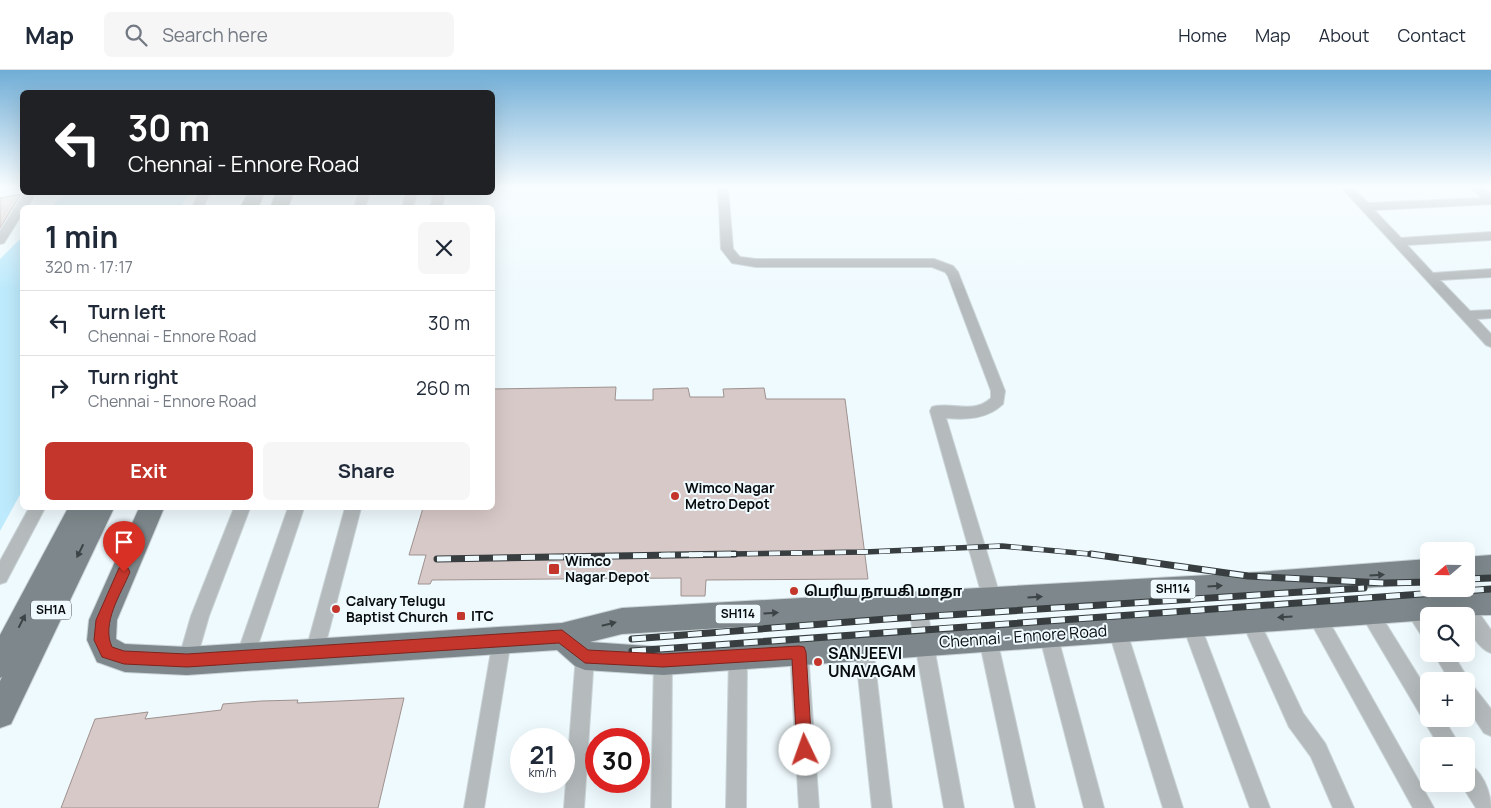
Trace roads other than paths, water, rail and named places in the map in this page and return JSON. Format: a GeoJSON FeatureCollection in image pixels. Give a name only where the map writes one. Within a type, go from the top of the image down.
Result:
{"type":"FeatureCollection","features":[{"type":"Feature","properties":{"kind":"main road","name":"SH1A"},"geometry":{"type":"LineString","coordinates":[[0,664],[80,510]]}},
{"type":"Feature","properties":{"kind":"main road","name":"SH1A"},"geometry":{"type":"LineString","coordinates":[[0,713],[100,510]]}},
{"type":"Feature","properties":{"kind":"main road","name":"SH114"},"geometry":{"type":"LineString","coordinates":[[150,510],[103,620],[101,640],[107,652],[124,658],[187,660],[246,658],[316,650],[562,636],[622,621],[1420,572]]}},
{"type":"Feature","properties":{"kind":"main road"},"geometry":{"type":"LineString","coordinates":[[1475,568],[1491,567]]}},
{"type":"Feature","properties":{"kind":"main road","name":"Chennai - Ennore Road"},"geometry":{"type":"LineString","coordinates":[[585,656],[663,661],[799,652],[824,648],[988,639],[1491,603]]}},
{"type":"Feature","properties":{"kind":"main road"},"geometry":{"type":"LineString","coordinates":[[562,636],[585,656]]}},
{"type":"Feature","properties":{"kind":"street"},"geometry":{"type":"LineString","coordinates":[[0,240],[12,221]]}},
{"type":"Feature","properties":{"kind":"street"},"geometry":{"type":"LineString","coordinates":[[726,221],[728,249],[736,260],[764,263],[934,263],[949,268],[954,275],[998,392],[998,400],[984,410],[954,414],[937,411],[992,599]]}},
{"type":"Feature","properties":{"kind":"street"},"geometry":{"type":"LineString","coordinates":[[1379,221],[1491,342]]}},
{"type":"Feature","properties":{"kind":"street"},"geometry":{"type":"LineString","coordinates":[[1398,242],[1491,236]]}},
{"type":"Feature","properties":{"kind":"street"},"geometry":{"type":"LineString","coordinates":[[1430,277],[1491,273]]}},
{"type":"Feature","properties":{"kind":"street"},"geometry":{"type":"LineString","coordinates":[[1466,316],[1491,314]]}},
{"type":"Feature","properties":{"kind":"street"},"geometry":{"type":"LineString","coordinates":[[0,577],[36,510]]}},
{"type":"Feature","properties":{"kind":"street"},"geometry":{"type":"LineString","coordinates":[[187,660],[200,616],[241,510]]}},
{"type":"Feature","properties":{"kind":"street"},"geometry":{"type":"LineString","coordinates":[[246,658],[295,510]]}},
{"type":"Feature","properties":{"kind":"street"},"geometry":{"type":"LineString","coordinates":[[316,650],[352,510]]}},
{"type":"Feature","properties":{"kind":"street"},"geometry":{"type":"LineString","coordinates":[[916,604],[954,808]]}},
{"type":"Feature","properties":{"kind":"street"},"geometry":{"type":"LineString","coordinates":[[1463,605],[1491,645]]}},
{"type":"Feature","properties":{"kind":"street"},"geometry":{"type":"LineString","coordinates":[[1413,608],[1420,618]]}},
{"type":"Feature","properties":{"kind":"street"},"geometry":{"type":"LineString","coordinates":[[1368,612],[1420,696]]}},
{"type":"Feature","properties":{"kind":"street"},"geometry":{"type":"LineString","coordinates":[[1316,615],[1424,808]]}},
{"type":"Feature","properties":{"kind":"street"},"geometry":{"type":"LineString","coordinates":[[1250,620],[1296,720],[1318,750],[1344,808]]}},
{"type":"Feature","properties":{"kind":"street"},"geometry":{"type":"LineString","coordinates":[[1191,624],[1260,808]]}},
{"type":"Feature","properties":{"kind":"street"},"geometry":{"type":"LineString","coordinates":[[1117,629],[1173,808]]}},
{"type":"Feature","properties":{"kind":"street"},"geometry":{"type":"LineString","coordinates":[[1048,634],[1094,808]]}},
{"type":"Feature","properties":{"kind":"street"},"geometry":{"type":"LineString","coordinates":[[988,639],[1025,808]]}},
{"type":"Feature","properties":{"kind":"street"},"geometry":{"type":"LineString","coordinates":[[474,808],[502,640]]}},
{"type":"Feature","properties":{"kind":"street"},"geometry":{"type":"LineString","coordinates":[[864,647],[882,808]]}},
{"type":"Feature","properties":{"kind":"street"},"geometry":{"type":"LineString","coordinates":[[799,652],[808,808]]}},
{"type":"Feature","properties":{"kind":"street"},"geometry":{"type":"LineString","coordinates":[[574,808],[585,656]]}},
{"type":"Feature","properties":{"kind":"street"},"geometry":{"type":"LineString","coordinates":[[736,808],[738,656]]}},
{"type":"Feature","properties":{"kind":"street"},"geometry":{"type":"LineString","coordinates":[[662,808],[663,661]]}},
{"type":"Feature","properties":{"kind":"street"},"geometry":{"type":"LineString","coordinates":[[1475,702],[1491,726]]}},
{"type":"Feature","properties":{"kind":"street"},"geometry":{"type":"LineString","coordinates":[[1475,787],[1488,808]]}},
{"type":"Feature","properties":{"kind":"railway"},"geometry":{"type":"LineString","coordinates":[[659,555],[865,552],[1002,546],[1095,555]]}},
{"type":"Feature","properties":{"kind":"railway"},"geometry":{"type":"LineString","coordinates":[[437,559],[735,554]]}},
{"type":"Feature","properties":{"kind":"railway"},"geometry":{"type":"LineString","coordinates":[[1095,555],[1100,555]]}},
{"type":"Feature","properties":{"kind":"railway"},"geometry":{"type":"LineString","coordinates":[[1095,555],[1248,576],[1384,583],[1420,582]]}},
{"type":"Feature","properties":{"kind":"railway"},"geometry":{"type":"LineString","coordinates":[[1475,579],[1491,578]]}},
{"type":"Feature","properties":{"kind":"railway"},"geometry":{"type":"LineString","coordinates":[[632,639],[887,619],[1364,588]]}},
{"type":"Feature","properties":{"kind":"railway"},"geometry":{"type":"LineString","coordinates":[[632,651],[1491,589]]}},
{"type":"Feature","properties":{"kind":"place","name":"Wimco Nagar Metro Depot"},"geometry":{"type":"Point","coordinates":[675,496]}},
{"type":"Feature","properties":{"kind":"place","name":"Wimco Nagar Depot"},"geometry":{"type":"Point","coordinates":[554,569]}},
{"type":"Feature","properties":{"kind":"place","name":"பெரிய நாயகி மாதா"},"geometry":{"type":"Point","coordinates":[794,591]}},
{"type":"Feature","properties":{"kind":"place","name":"Calvary Telugu Baptist Church"},"geometry":{"type":"Point","coordinates":[336,609]}},
{"type":"Feature","properties":{"kind":"place","name":"ITC"},"geometry":{"type":"Point","coordinates":[461,616]}},
{"type":"Feature","properties":{"kind":"place","name":"SANJEEVI UNAVAGAM"},"geometry":{"type":"Point","coordinates":[818,662]}}]}
